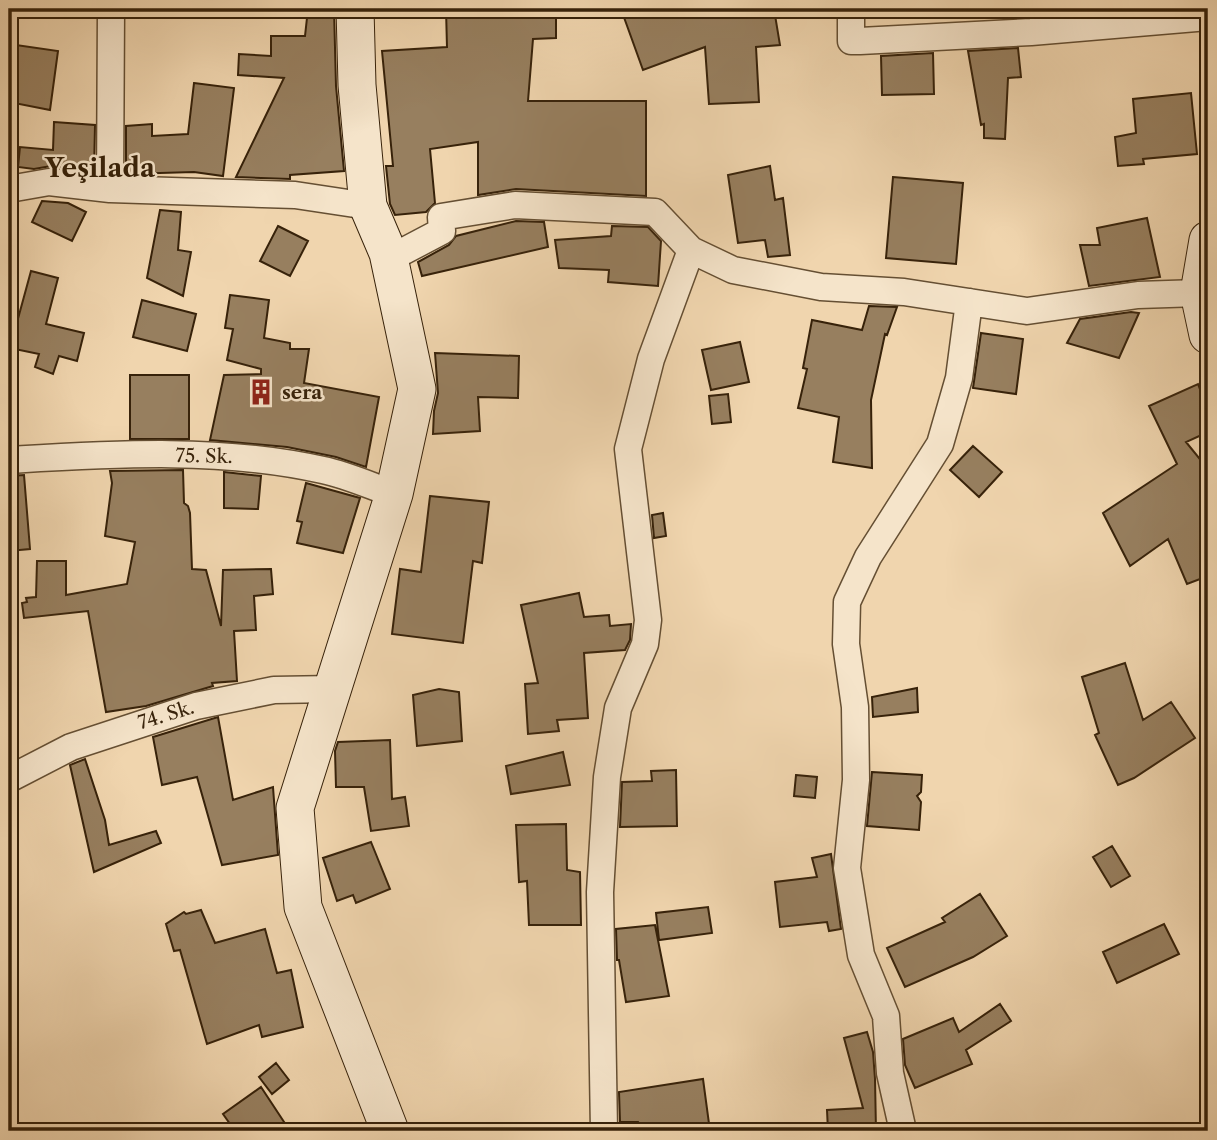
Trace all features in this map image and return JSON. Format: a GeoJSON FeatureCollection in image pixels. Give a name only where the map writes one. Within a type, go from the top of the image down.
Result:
{"type":"FeatureCollection","features":[{"type":"Feature","properties":{"kind":"street"},"geometry":{"type":"LineString","coordinates":[[110,189],[111,9]]}},
{"type":"Feature","properties":{"kind":"street"},"geometry":{"type":"LineString","coordinates":[[355,9],[357,85],[368,206],[388,254],[416,389],[394,494],[295,808],[303,907],[390,1131]]}},
{"type":"Feature","properties":{"kind":"street"},"geometry":{"type":"LineString","coordinates":[[850,9],[851,41],[1031,32],[1208,18]]}},
{"type":"Feature","properties":{"kind":"street"},"geometry":{"type":"LineString","coordinates":[[9,190],[49,182],[110,189],[295,195],[368,206]]}},
{"type":"Feature","properties":{"kind":"street"},"geometry":{"type":"LineString","coordinates":[[388,254],[404,251],[442,232],[441,217],[515,205],[655,212],[691,250],[733,270],[821,287],[904,292],[1027,311],[1138,295],[1199,293]]}},
{"type":"Feature","properties":{"kind":"street"},"geometry":{"type":"LineString","coordinates":[[1208,240],[1199,293],[1208,335]]}},
{"type":"Feature","properties":{"kind":"street"},"geometry":{"type":"LineString","coordinates":[[604,1131],[600,892],[607,777],[618,708],[645,644],[648,620],[628,449],[651,359],[691,250]]}},
{"type":"Feature","properties":{"kind":"street"},"geometry":{"type":"LineString","coordinates":[[903,1131],[890,1073],[886,1016],[861,955],[847,867],[856,780],[855,707],[846,644],[847,602],[868,557],[940,444],[959,378],[969,302]]}},
{"type":"Feature","properties":{"kind":"street","name":"75. Sk."},"geometry":{"type":"LineString","coordinates":[[9,460],[116,443],[244,457],[325,470],[394,494]]}},
{"type":"Feature","properties":{"kind":"street","name":"74. Sk."},"geometry":{"type":"LineString","coordinates":[[9,779],[71,747],[196,706],[274,690],[334,689]]}},
{"type":"Feature","properties":{"kind":"building"},"geometry":{"type":"Polygon","coordinates":[[[308,9],[334,9],[336,86],[344,171],[290,175],[290,179],[236,177],[284,78],[238,75],[239,54],[271,56],[271,36],[305,36],[308,9]]]}},
{"type":"Feature","properties":{"kind":"building"},"geometry":{"type":"Polygon","coordinates":[[[446,9],[556,9],[556,38],[533,39],[528,101],[646,101],[646,196],[516,189],[478,195],[478,142],[430,149],[435,203],[426,212],[395,215],[390,204],[386,166],[393,166],[382,51],[447,47],[446,9]]]}},
{"type":"Feature","properties":{"kind":"building"},"geometry":{"type":"Polygon","coordinates":[[[621,9],[774,9],[780,45],[756,47],[759,102],[709,104],[705,47],[643,70],[621,9]]]}},
{"type":"Feature","properties":{"kind":"building"},"geometry":{"type":"Polygon","coordinates":[[[9,44],[58,51],[50,110],[9,102],[9,44]]]}},
{"type":"Feature","properties":{"kind":"building"},"geometry":{"type":"Polygon","coordinates":[[[1018,48],[1021,77],[1008,78],[1005,139],[984,138],[984,124],[981,125],[968,51],[1018,48]]]}},
{"type":"Feature","properties":{"kind":"building"},"geometry":{"type":"Polygon","coordinates":[[[933,53],[934,94],[882,95],[881,56],[933,53]]]}},
{"type":"Feature","properties":{"kind":"building"},"geometry":{"type":"Polygon","coordinates":[[[194,83],[234,88],[223,176],[194,172],[126,174],[126,126],[152,124],[152,136],[188,134],[194,83]]]}},
{"type":"Feature","properties":{"kind":"building"},"geometry":{"type":"Polygon","coordinates":[[[1191,93],[1197,154],[1143,159],[1144,164],[1118,166],[1115,137],[1136,133],[1133,99],[1191,93]]]}},
{"type":"Feature","properties":{"kind":"building"},"geometry":{"type":"Polygon","coordinates":[[[54,122],[95,125],[94,171],[51,166],[34,169],[18,167],[20,147],[53,150],[54,122]]]}},
{"type":"Feature","properties":{"kind":"building"},"geometry":{"type":"Polygon","coordinates":[[[770,166],[775,200],[783,198],[790,255],[768,257],[765,240],[738,243],[728,175],[770,166]]]}},
{"type":"Feature","properties":{"kind":"building"},"geometry":{"type":"Polygon","coordinates":[[[893,177],[963,183],[956,264],[886,258],[893,177]]]}},
{"type":"Feature","properties":{"kind":"building"},"geometry":{"type":"Polygon","coordinates":[[[42,201],[68,203],[86,212],[72,241],[32,222],[42,201]]]}},
{"type":"Feature","properties":{"kind":"building"},"geometry":{"type":"Polygon","coordinates":[[[160,210],[181,212],[178,250],[191,252],[183,296],[147,278],[160,210]]]}},
{"type":"Feature","properties":{"kind":"building"},"geometry":{"type":"Polygon","coordinates":[[[1147,218],[1160,277],[1089,286],[1080,245],[1100,245],[1097,228],[1147,218]]]}},
{"type":"Feature","properties":{"kind":"building"},"geometry":{"type":"Polygon","coordinates":[[[516,221],[544,222],[548,247],[422,276],[418,262],[449,245],[456,236],[516,221]]]}},
{"type":"Feature","properties":{"kind":"building"},"geometry":{"type":"Polygon","coordinates":[[[278,226],[308,241],[290,276],[260,261],[278,226]]]}},
{"type":"Feature","properties":{"kind":"building"},"geometry":{"type":"Polygon","coordinates":[[[612,226],[648,227],[661,241],[658,286],[608,282],[609,270],[559,268],[555,240],[611,236],[612,226]]]}},
{"type":"Feature","properties":{"kind":"building"},"geometry":{"type":"Polygon","coordinates":[[[31,271],[58,278],[46,324],[84,333],[77,361],[59,356],[53,374],[35,367],[39,354],[10,348],[31,271]]]}},
{"type":"Feature","properties":{"kind":"building"},"geometry":{"type":"Polygon","coordinates":[[[230,295],[269,300],[264,338],[290,343],[290,349],[309,349],[304,383],[379,397],[366,467],[336,457],[287,447],[210,440],[224,375],[261,374],[261,369],[227,360],[233,329],[225,328],[230,295]]]}},
{"type":"Feature","properties":{"kind":"building"},"geometry":{"type":"Polygon","coordinates":[[[142,300],[196,314],[187,351],[133,337],[142,300]]]}},
{"type":"Feature","properties":{"kind":"building"},"geometry":{"type":"Polygon","coordinates":[[[869,306],[897,307],[887,335],[885,334],[871,400],[872,468],[833,462],[839,417],[798,408],[807,369],[803,368],[812,320],[862,330],[869,306]]]}},
{"type":"Feature","properties":{"kind":"building"},"geometry":{"type":"Polygon","coordinates":[[[1139,313],[1119,358],[1067,343],[1080,319],[1139,313]]]}},
{"type":"Feature","properties":{"kind":"building"},"geometry":{"type":"Polygon","coordinates":[[[981,333],[1023,339],[1016,394],[973,388],[981,333]]]}},
{"type":"Feature","properties":{"kind":"building"},"geometry":{"type":"Polygon","coordinates":[[[740,342],[749,382],[711,390],[702,350],[740,342]]]}},
{"type":"Feature","properties":{"kind":"building"},"geometry":{"type":"Polygon","coordinates":[[[435,353],[519,356],[518,398],[478,397],[480,431],[433,434],[438,393],[435,353]]]}},
{"type":"Feature","properties":{"kind":"building"},"geometry":{"type":"Polygon","coordinates":[[[130,375],[189,375],[189,439],[130,439],[130,375]]]}},
{"type":"Feature","properties":{"kind":"building"},"geometry":{"type":"Polygon","coordinates":[[[1198,384],[1208,411],[1208,432],[1186,442],[1208,469],[1208,576],[1187,584],[1168,539],[1130,566],[1103,513],[1177,464],[1149,406],[1198,384]]]}},
{"type":"Feature","properties":{"kind":"building"},"geometry":{"type":"Polygon","coordinates":[[[728,394],[731,422],[712,424],[709,396],[728,394]]]}},
{"type":"Feature","properties":{"kind":"building"},"geometry":{"type":"Polygon","coordinates":[[[973,446],[1002,472],[979,497],[950,470],[973,446]]]}},
{"type":"Feature","properties":{"kind":"building"},"geometry":{"type":"Polygon","coordinates":[[[183,470],[184,503],[190,513],[192,569],[206,570],[221,626],[223,570],[271,569],[273,594],[254,596],[256,630],[234,631],[237,681],[212,683],[213,686],[146,706],[106,712],[88,611],[24,618],[22,603],[27,602],[26,598],[36,597],[37,561],[66,561],[66,595],[127,584],[135,542],[105,536],[112,483],[110,471],[183,470]]]}},
{"type":"Feature","properties":{"kind":"building"},"geometry":{"type":"Polygon","coordinates":[[[224,472],[261,476],[258,509],[224,508],[224,472]]]}},
{"type":"Feature","properties":{"kind":"building"},"geometry":{"type":"Polygon","coordinates":[[[24,475],[30,549],[9,551],[9,476],[24,475]]]}},
{"type":"Feature","properties":{"kind":"building"},"geometry":{"type":"Polygon","coordinates":[[[306,483],[360,498],[343,553],[297,543],[302,522],[297,521],[306,483]]]}},
{"type":"Feature","properties":{"kind":"building"},"geometry":{"type":"Polygon","coordinates":[[[430,496],[489,502],[482,563],[473,561],[463,643],[392,634],[400,569],[421,572],[430,496]]]}},
{"type":"Feature","properties":{"kind":"building"},"geometry":{"type":"Polygon","coordinates":[[[663,513],[666,536],[654,538],[652,515],[663,513]]]}},
{"type":"Feature","properties":{"kind":"building"},"geometry":{"type":"Polygon","coordinates":[[[579,593],[584,617],[609,615],[610,626],[631,624],[630,640],[625,650],[584,653],[588,718],[557,720],[559,731],[528,734],[525,684],[538,683],[521,605],[579,593]]]}},
{"type":"Feature","properties":{"kind":"building"},"geometry":{"type":"Polygon","coordinates":[[[1125,663],[1143,720],[1171,702],[1195,738],[1134,778],[1118,785],[1095,735],[1099,733],[1082,677],[1125,663]]]}},
{"type":"Feature","properties":{"kind":"building"},"geometry":{"type":"Polygon","coordinates":[[[917,688],[918,712],[873,717],[872,697],[917,688]]]}},
{"type":"Feature","properties":{"kind":"building"},"geometry":{"type":"Polygon","coordinates":[[[439,689],[459,692],[462,741],[417,746],[413,695],[439,689]]]}},
{"type":"Feature","properties":{"kind":"building"},"geometry":{"type":"Polygon","coordinates":[[[218,717],[233,800],[273,787],[278,855],[222,865],[197,777],[162,785],[153,737],[218,717]]]}},
{"type":"Feature","properties":{"kind":"building"},"geometry":{"type":"Polygon","coordinates":[[[390,740],[392,799],[405,797],[409,826],[371,831],[364,787],[336,787],[335,751],[338,742],[390,740]]]}},
{"type":"Feature","properties":{"kind":"building"},"geometry":{"type":"Polygon","coordinates":[[[563,752],[570,785],[511,794],[506,766],[563,752]]]}},
{"type":"Feature","properties":{"kind":"building"},"geometry":{"type":"Polygon","coordinates":[[[85,759],[105,820],[109,845],[156,831],[161,843],[94,872],[70,765],[85,759]]]}},
{"type":"Feature","properties":{"kind":"building"},"geometry":{"type":"Polygon","coordinates":[[[676,770],[677,826],[620,827],[622,782],[652,781],[651,771],[676,770]]]}},
{"type":"Feature","properties":{"kind":"building"},"geometry":{"type":"Polygon","coordinates":[[[872,772],[922,775],[921,792],[917,796],[921,802],[919,830],[867,826],[872,772]]]}},
{"type":"Feature","properties":{"kind":"building"},"geometry":{"type":"Polygon","coordinates":[[[796,775],[817,777],[815,798],[794,796],[796,775]]]}},
{"type":"Feature","properties":{"kind":"building"},"geometry":{"type":"Polygon","coordinates":[[[566,824],[567,870],[580,872],[581,925],[529,925],[527,881],[519,882],[516,825],[566,824]]]}},
{"type":"Feature","properties":{"kind":"building"},"geometry":{"type":"Polygon","coordinates":[[[371,842],[390,889],[356,903],[353,895],[337,901],[323,858],[371,842]]]}},
{"type":"Feature","properties":{"kind":"building"},"geometry":{"type":"Polygon","coordinates":[[[1112,846],[1130,876],[1111,887],[1093,857],[1112,846]]]}},
{"type":"Feature","properties":{"kind":"building"},"geometry":{"type":"Polygon","coordinates":[[[831,854],[841,929],[829,931],[827,922],[780,927],[775,882],[817,877],[812,858],[831,854]]]}},
{"type":"Feature","properties":{"kind":"building"},"geometry":{"type":"Polygon","coordinates":[[[980,894],[1007,936],[973,957],[905,987],[887,948],[945,922],[942,918],[980,894]]]}},
{"type":"Feature","properties":{"kind":"building"},"geometry":{"type":"Polygon","coordinates":[[[708,907],[712,933],[659,940],[656,913],[708,907]]]}},
{"type":"Feature","properties":{"kind":"building"},"geometry":{"type":"Polygon","coordinates":[[[201,910],[215,943],[265,929],[277,973],[291,970],[303,1027],[262,1037],[259,1025],[207,1044],[180,950],[174,951],[166,924],[184,912],[186,914],[201,910]]]}},
{"type":"Feature","properties":{"kind":"building"},"geometry":{"type":"Polygon","coordinates":[[[1164,924],[1179,954],[1117,983],[1103,952],[1164,924]]]}},
{"type":"Feature","properties":{"kind":"building"},"geometry":{"type":"Polygon","coordinates":[[[655,925],[669,996],[626,1002],[617,960],[616,929],[655,925]]]}},
{"type":"Feature","properties":{"kind":"building"},"geometry":{"type":"Polygon","coordinates":[[[1000,1004],[1011,1021],[966,1050],[972,1064],[915,1088],[905,1065],[903,1039],[953,1018],[959,1032],[1000,1004]]]}},
{"type":"Feature","properties":{"kind":"building"},"geometry":{"type":"Polygon","coordinates":[[[867,1032],[873,1052],[876,1131],[828,1131],[827,1110],[863,1108],[844,1038],[867,1032]]]}},
{"type":"Feature","properties":{"kind":"building"},"geometry":{"type":"Polygon","coordinates":[[[276,1063],[289,1080],[272,1094],[259,1077],[276,1063]]]}},
{"type":"Feature","properties":{"kind":"building"},"geometry":{"type":"Polygon","coordinates":[[[703,1079],[710,1131],[642,1131],[638,1122],[620,1122],[619,1092],[703,1079]]]}},
{"type":"Feature","properties":{"kind":"building"},"geometry":{"type":"Polygon","coordinates":[[[261,1087],[290,1131],[235,1131],[223,1114],[261,1087]]]}},
{"type":"Feature","properties":{"kind":"place","name":"sera"},"geometry":{"type":"Point","coordinates":[261,392]}},
{"type":"Feature","properties":{"kind":"district","name":"Yeşilada"},"geometry":{"type":"Point","coordinates":[100,168]}}]}
